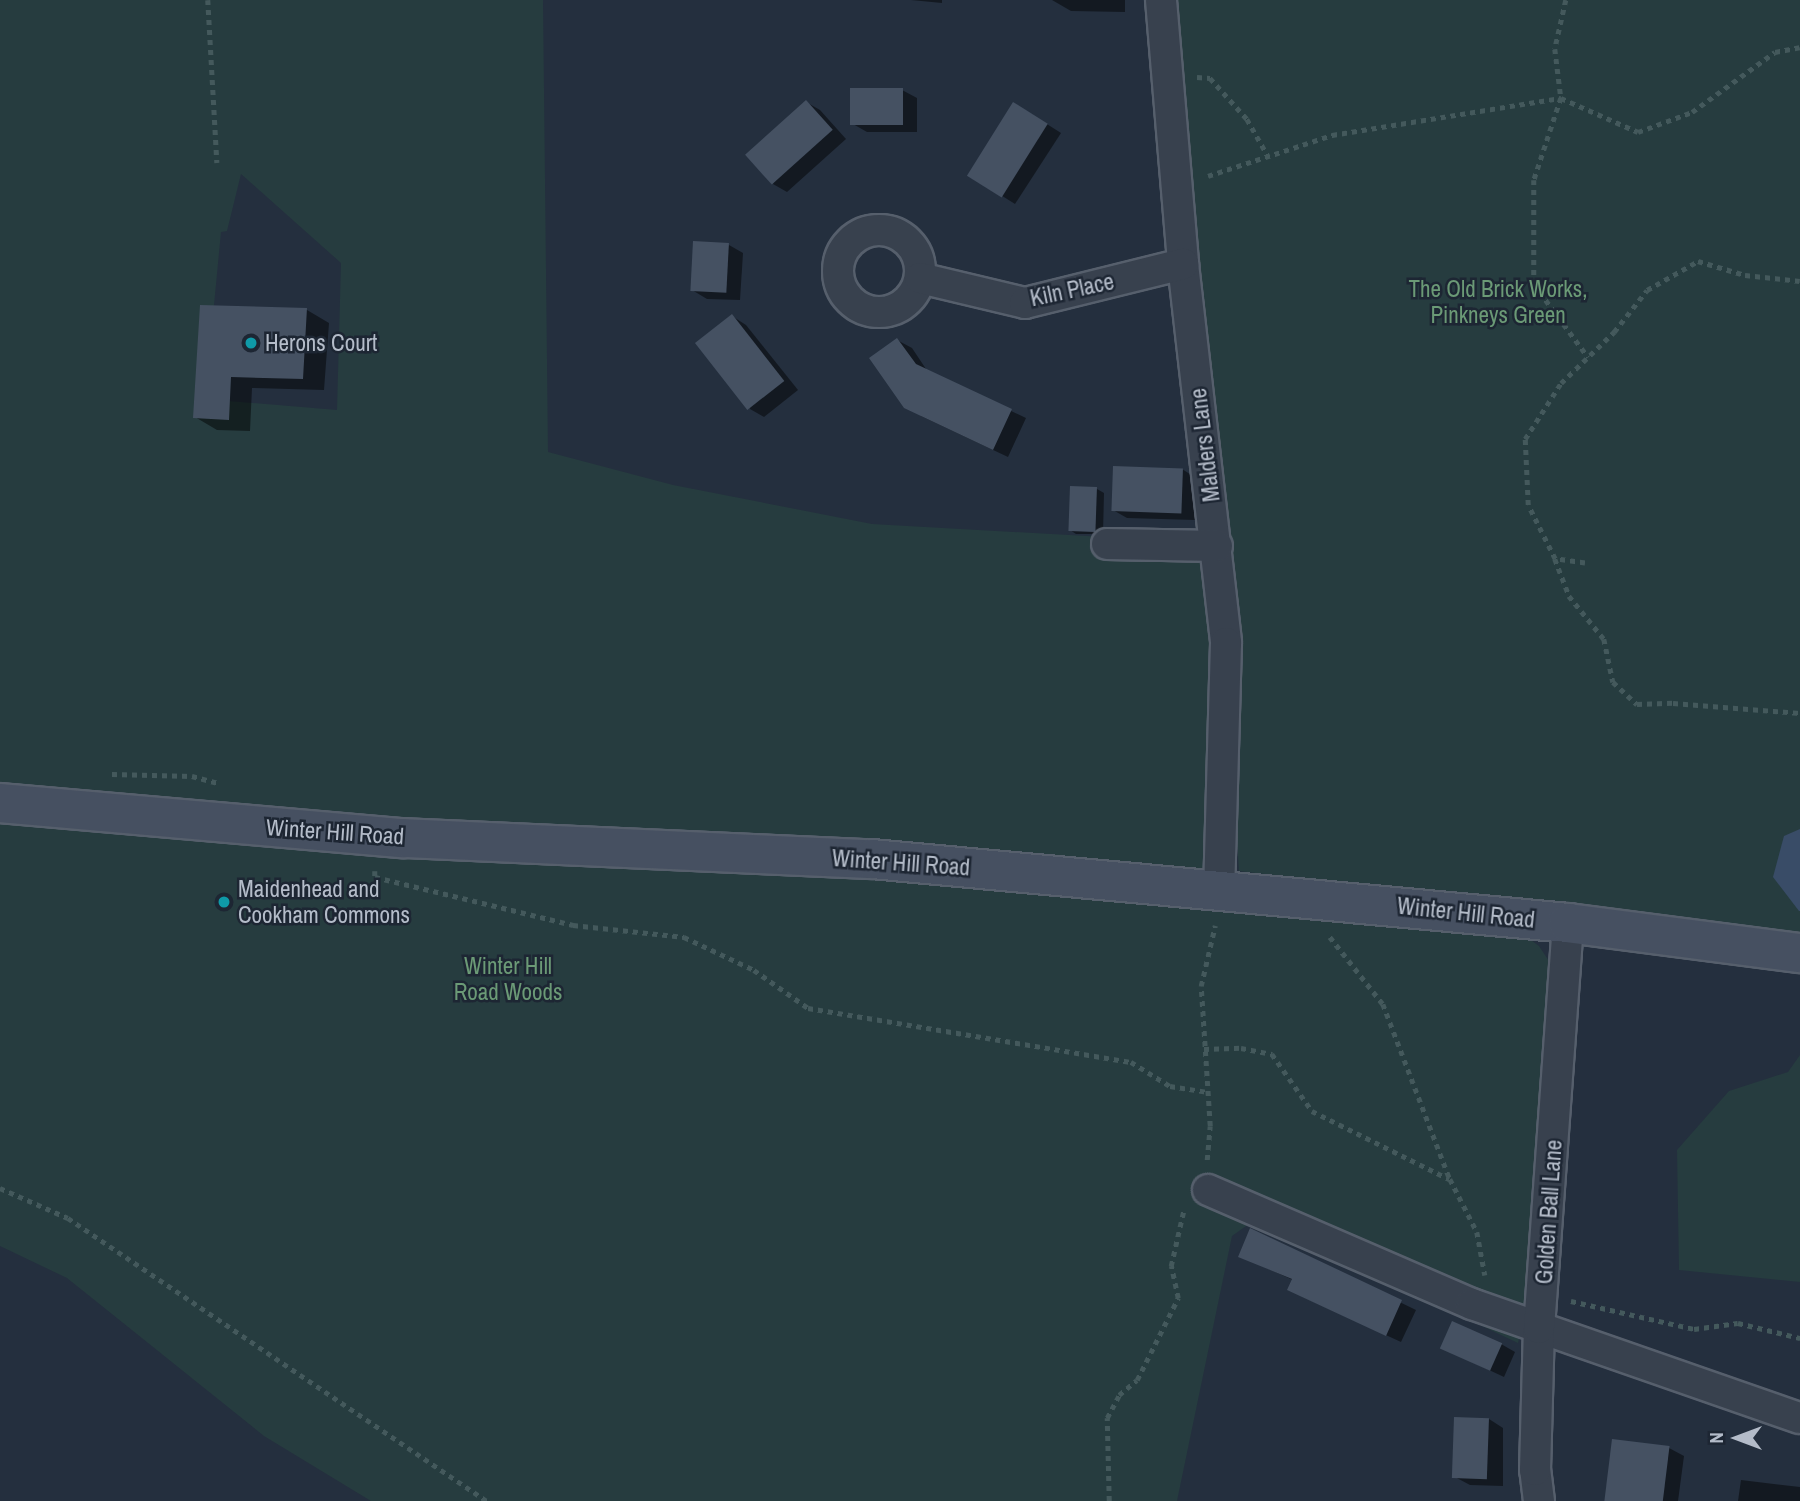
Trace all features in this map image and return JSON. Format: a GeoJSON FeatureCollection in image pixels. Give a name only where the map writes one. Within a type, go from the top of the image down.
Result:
{"type":"FeatureCollection","features":[{"type":"Feature","properties":{"kind":"street","name":"Malders Lane"},"geometry":{"type":"LineString","coordinates":[[1161,0],[1182,264],[1217,546],[1226,643],[1221,891]]}},
{"type":"Feature","properties":{"kind":"street","name":"Kiln Place"},"geometry":{"type":"LineString","coordinates":[[920,278],[1025,303],[1182,264]]}},
{"type":"Feature","properties":{"kind":"street"},"geometry":{"type":"LineString","coordinates":[[1107,544],[1217,546]]}},
{"type":"Feature","properties":{"kind":"street","name":"Winter Hill Road"},"geometry":{"type":"LineString","coordinates":[[0,803],[377,834],[872,859],[1568,923],[1800,953]]}},
{"type":"Feature","properties":{"kind":"street","name":"Golden Ball Lane"},"geometry":{"type":"LineString","coordinates":[[1539,1501],[1535,1470],[1539,1328],[1568,923]]}},
{"type":"Feature","properties":{"kind":"street"},"geometry":{"type":"LineString","coordinates":[[1208,1190],[1472,1304],[1800,1418]]}},
{"type":"Feature","properties":{"kind":"path"},"geometry":{"type":"LineString","coordinates":[[208,0],[217,163]]}},
{"type":"Feature","properties":{"kind":"path"},"geometry":{"type":"LineString","coordinates":[[1566,0],[1555,49],[1562,98],[1534,180],[1534,284],[1588,357]]}},
{"type":"Feature","properties":{"kind":"path"},"geometry":{"type":"LineString","coordinates":[[1175,186],[1332,135],[1562,98],[1638,132],[1692,112],[1774,52],[1800,47]]}},
{"type":"Feature","properties":{"kind":"path"},"geometry":{"type":"LineString","coordinates":[[1165,74],[1210,78],[1247,119],[1268,156]]}},
{"type":"Feature","properties":{"kind":"path"},"geometry":{"type":"LineString","coordinates":[[1800,281],[1745,275],[1698,261],[1647,290],[1588,357],[1561,383],[1525,439],[1528,505],[1555,559],[1569,596],[1604,639],[1613,682],[1637,704],[1673,703],[1800,713]]}},
{"type":"Feature","properties":{"kind":"path"},"geometry":{"type":"LineString","coordinates":[[1555,559],[1585,563]]}},
{"type":"Feature","properties":{"kind":"path"},"geometry":{"type":"LineString","coordinates":[[377,834],[375,877],[573,925],[684,937],[754,970],[808,1007],[1131,1062],[1170,1086],[1206,1092]]}},
{"type":"Feature","properties":{"kind":"path"},"geometry":{"type":"LineString","coordinates":[[1110,1501],[1107,1418],[1119,1395],[1137,1380],[1178,1298],[1171,1266],[1185,1203],[1204,1199],[1208,1190],[1210,1126],[1202,986],[1221,891]]}},
{"type":"Feature","properties":{"kind":"path"},"geometry":{"type":"LineString","coordinates":[[1323,899],[1325,930],[1383,1004],[1450,1179],[1477,1232],[1486,1283],[1472,1304]]}},
{"type":"Feature","properties":{"kind":"path"},"geometry":{"type":"LineString","coordinates":[[1204,1049],[1241,1048],[1272,1054],[1312,1111],[1450,1179]]}},
{"type":"Feature","properties":{"kind":"path"},"geometry":{"type":"LineString","coordinates":[[0,1188],[68,1219],[486,1501]]}},
{"type":"Feature","properties":{"kind":"path"},"geometry":{"type":"LineString","coordinates":[[1543,1297],[1610,1307],[1694,1329],[1738,1323],[1800,1338]]}},
{"type":"Feature","properties":{"kind":"green space","name":"Winter Hill Road Woods"},"geometry":{"type":"Polygon","coordinates":[[[0,0],[543,0],[548,452],[673,485],[872,524],[1211,543],[1233,871],[1171,870],[1520,932],[1539,946],[1553,967],[1531,1291],[1518,1343],[1256,1219],[1232,1236],[1177,1501],[371,1501],[264,1436],[67,1278],[0,1246],[0,0]],[[241,174],[227,231],[221,232],[205,399],[337,410],[341,263],[241,174]]]}},
{"type":"Feature","properties":{"kind":"green space","name":"The Old Brick Works, Pinkneys Green"},"geometry":{"type":"Polygon","coordinates":[[[1169,0],[1800,0],[1800,938],[1239,871],[1218,540],[1169,0]]]}},
{"type":"Feature","properties":{"kind":"green space"},"geometry":{"type":"Polygon","coordinates":[[[1800,1055],[1800,1282],[1679,1270],[1677,1150],[1729,1091],[1788,1072],[1800,1055]]]}},
{"type":"Feature","properties":{"kind":"water"},"geometry":{"type":"Polygon","coordinates":[[[1800,829],[1799,911],[1773,877],[1784,836],[1800,829]]]}},
{"type":"Feature","properties":{"kind":"building"},"geometry":{"type":"Polygon","coordinates":[[[850,88],[903,88],[903,125],[850,125],[850,88]]]}},
{"type":"Feature","properties":{"kind":"building"},"geometry":{"type":"Polygon","coordinates":[[[806,100],[833,130],[772,185],[745,155],[806,100]]]}},
{"type":"Feature","properties":{"kind":"building"},"geometry":{"type":"Polygon","coordinates":[[[1013,102],[1048,124],[1002,198],[967,176],[1013,102]]]}},
{"type":"Feature","properties":{"kind":"building"},"geometry":{"type":"Polygon","coordinates":[[[693,241],[729,243],[726,293],[690,291],[693,241]]]}},
{"type":"Feature","properties":{"kind":"building","name":"Herons Court"},"geometry":{"type":"Polygon","coordinates":[[[200,305],[307,308],[303,379],[231,377],[229,420],[193,418],[200,305]]]}},
{"type":"Feature","properties":{"kind":"building"},"geometry":{"type":"Polygon","coordinates":[[[732,314],[784,381],[747,410],[695,343],[732,314]]]}},
{"type":"Feature","properties":{"kind":"building"},"geometry":{"type":"Polygon","coordinates":[[[897,338],[916,364],[1012,409],[993,450],[904,408],[869,358],[897,338]]]}},
{"type":"Feature","properties":{"kind":"building"},"geometry":{"type":"Polygon","coordinates":[[[1113,466],[1183,468],[1181,513],[1111,511],[1113,466]]]}},
{"type":"Feature","properties":{"kind":"building"},"geometry":{"type":"Polygon","coordinates":[[[1070,486],[1097,487],[1095,532],[1068,531],[1070,486]]]}},
{"type":"Feature","properties":{"kind":"building"},"geometry":{"type":"Polygon","coordinates":[[[1250,1228],[1402,1300],[1386,1336],[1287,1290],[1292,1279],[1238,1257],[1250,1228]]]}},
{"type":"Feature","properties":{"kind":"building"},"geometry":{"type":"Polygon","coordinates":[[[1452,1321],[1502,1343],[1490,1371],[1440,1348],[1452,1321]]]}},
{"type":"Feature","properties":{"kind":"building"},"geometry":{"type":"Polygon","coordinates":[[[1454,1417],[1489,1418],[1487,1479],[1452,1478],[1454,1417]]]}},
{"type":"Feature","properties":{"kind":"building"},"geometry":{"type":"Polygon","coordinates":[[[1612,1439],[1670,1446],[1663,1501],[1604,1501],[1612,1439]]]}},
{"type":"Feature","properties":{"kind":"place","name":"Herons Court"},"geometry":{"type":"Point","coordinates":[251,343]}},
{"type":"Feature","properties":{"kind":"place","name":"Maidenhead and Cookham Commons"},"geometry":{"type":"Point","coordinates":[224,902]}}]}
